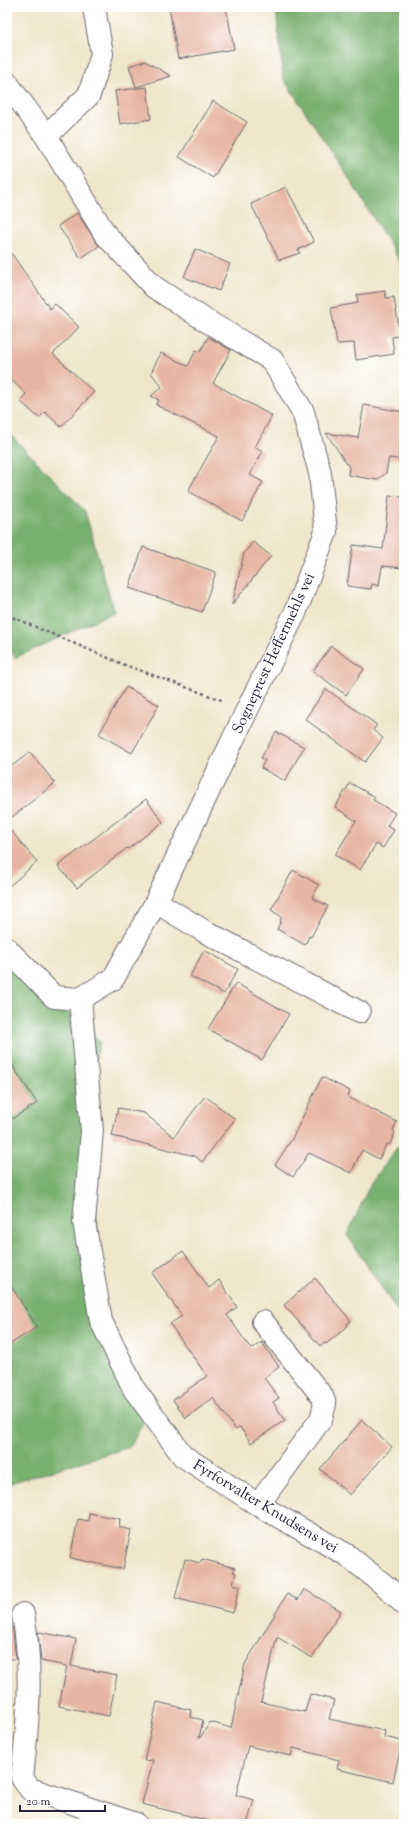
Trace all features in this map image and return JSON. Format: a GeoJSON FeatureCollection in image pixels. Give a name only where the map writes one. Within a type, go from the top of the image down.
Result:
{"type":"FeatureCollection","features":[{"type":"Feature","properties":{"kind":"street"},"geometry":{"type":"LineString","coordinates":[[46,136],[89,95],[102,54],[94,7]]}},
{"type":"Feature","properties":{"kind":"street","name":"Sogneprest Heffermehls vei"},"geometry":{"type":"LineString","coordinates":[[7,83],[46,136],[105,234],[154,287],[205,320],[272,360],[303,412],[320,473],[326,532],[295,613],[156,902],[113,979],[80,999]]}},
{"type":"Feature","properties":{"kind":"street"},"geometry":{"type":"LineString","coordinates":[[156,902],[204,931],[359,1012]]}},
{"type":"Feature","properties":{"kind":"street"},"geometry":{"type":"LineString","coordinates":[[7,949],[54,997],[80,999]]}},
{"type":"Feature","properties":{"kind":"street","name":"Fyrforvalter Knudsens vei"},"geometry":{"type":"LineString","coordinates":[[80,999],[92,1131],[84,1222],[101,1321],[134,1389],[184,1456],[260,1506],[347,1554],[388,1588],[404,1604]]}},
{"type":"Feature","properties":{"kind":"street"},"geometry":{"type":"LineString","coordinates":[[260,1506],[266,1494],[321,1419],[325,1404],[322,1396],[263,1322]]}},
{"type":"Feature","properties":{"kind":"street"},"geometry":{"type":"LineString","coordinates":[[24,1614],[27,1636],[28,1728],[22,1778],[30,1789],[136,1824]]}},
{"type":"Feature","properties":{"kind":"path"},"geometry":{"type":"LineString","coordinates":[[7,615],[125,665],[248,708]]}},
{"type":"Feature","properties":{"kind":"green space"},"geometry":{"type":"Polygon","coordinates":[[[276,7],[404,7],[404,268],[348,177],[283,78],[276,7]]]}},
{"type":"Feature","properties":{"kind":"green space"},"geometry":{"type":"Polygon","coordinates":[[[7,431],[85,511],[114,612],[15,658],[7,644],[7,431]]]}},
{"type":"Feature","properties":{"kind":"green space"},"geometry":{"type":"Polygon","coordinates":[[[7,949],[100,1042],[87,1092],[105,1328],[156,1399],[130,1447],[7,1484],[7,949]]]}},
{"type":"Feature","properties":{"kind":"green space"},"geometry":{"type":"Polygon","coordinates":[[[404,1138],[404,1321],[347,1235],[370,1185],[404,1138]]]}},
{"type":"Feature","properties":{"kind":"building"},"geometry":{"type":"Polygon","coordinates":[[[169,7],[226,7],[234,49],[178,59],[169,7]]]}},
{"type":"Feature","properties":{"kind":"building"},"geometry":{"type":"Polygon","coordinates":[[[145,61],[171,76],[136,87],[129,66],[145,61]]]}},
{"type":"Feature","properties":{"kind":"building"},"geometry":{"type":"Polygon","coordinates":[[[147,87],[151,119],[120,124],[115,91],[147,87]]]}},
{"type":"Feature","properties":{"kind":"building"},"geometry":{"type":"Polygon","coordinates":[[[213,101],[247,122],[213,178],[179,157],[213,101]]]}},
{"type":"Feature","properties":{"kind":"building"},"geometry":{"type":"Polygon","coordinates":[[[286,187],[314,242],[298,250],[300,253],[279,260],[251,204],[286,187]]]}},
{"type":"Feature","properties":{"kind":"building"},"geometry":{"type":"Polygon","coordinates":[[[77,213],[99,246],[81,258],[58,226],[77,213]]]}},
{"type":"Feature","properties":{"kind":"building"},"geometry":{"type":"Polygon","coordinates":[[[7,247],[50,309],[55,304],[79,327],[53,354],[94,392],[61,427],[45,412],[39,418],[20,401],[26,394],[7,376],[7,247]]]}},
{"type":"Feature","properties":{"kind":"building"},"geometry":{"type":"Polygon","coordinates":[[[195,249],[230,264],[219,291],[184,277],[195,249]]]}},
{"type":"Feature","properties":{"kind":"building"},"geometry":{"type":"Polygon","coordinates":[[[385,291],[386,298],[394,297],[400,336],[392,337],[394,354],[356,360],[354,343],[337,344],[331,308],[358,303],[357,295],[385,291]]]}},
{"type":"Feature","properties":{"kind":"building"},"geometry":{"type":"Polygon","coordinates":[[[208,337],[231,350],[213,383],[272,416],[255,447],[263,451],[250,475],[263,482],[242,521],[188,491],[219,436],[156,405],[159,400],[151,396],[162,387],[151,373],[161,353],[188,366],[196,350],[200,352],[208,337]]]}},
{"type":"Feature","properties":{"kind":"building"},"geometry":{"type":"Polygon","coordinates":[[[364,405],[404,412],[404,460],[389,458],[386,473],[377,480],[348,475],[349,467],[326,433],[358,438],[364,405]]]}},
{"type":"Feature","properties":{"kind":"building"},"geometry":{"type":"Polygon","coordinates":[[[389,496],[404,497],[404,568],[382,566],[379,586],[372,584],[371,589],[347,586],[353,545],[383,549],[389,496]]]}},
{"type":"Feature","properties":{"kind":"building"},"geometry":{"type":"Polygon","coordinates":[[[253,542],[271,556],[232,605],[244,553],[253,542]]]}},
{"type":"Feature","properties":{"kind":"building"},"geometry":{"type":"Polygon","coordinates":[[[143,547],[216,572],[202,612],[129,588],[143,547]]]}},
{"type":"Feature","properties":{"kind":"building"},"geometry":{"type":"Polygon","coordinates":[[[331,646],[364,669],[346,695],[313,671],[331,646]]]}},
{"type":"Feature","properties":{"kind":"building"},"geometry":{"type":"Polygon","coordinates":[[[126,687],[159,705],[132,753],[99,734],[126,687]]]}},
{"type":"Feature","properties":{"kind":"building"},"geometry":{"type":"Polygon","coordinates":[[[326,689],[377,725],[373,730],[383,738],[365,762],[305,719],[326,689]]]}},
{"type":"Feature","properties":{"kind":"building"},"geometry":{"type":"Polygon","coordinates":[[[276,732],[304,747],[285,781],[261,768],[265,760],[261,758],[276,732]]]}},
{"type":"Feature","properties":{"kind":"building"},"geometry":{"type":"Polygon","coordinates":[[[30,752],[55,783],[7,821],[7,770],[30,752]]]}},
{"type":"Feature","properties":{"kind":"building"},"geometry":{"type":"Polygon","coordinates":[[[350,783],[375,797],[373,800],[395,813],[387,826],[394,830],[383,848],[376,844],[360,870],[335,855],[356,821],[335,807],[350,783]]]}},
{"type":"Feature","properties":{"kind":"building"},"geometry":{"type":"Polygon","coordinates":[[[146,799],[163,822],[128,849],[127,848],[77,888],[58,866],[146,799]]]}},
{"type":"Feature","properties":{"kind":"building"},"geometry":{"type":"Polygon","coordinates":[[[7,826],[37,862],[7,888],[7,826]]]}},
{"type":"Feature","properties":{"kind":"building"},"geometry":{"type":"Polygon","coordinates":[[[293,870],[319,885],[312,898],[328,906],[305,945],[277,929],[282,917],[271,910],[293,870]]]}},
{"type":"Feature","properties":{"kind":"building"},"geometry":{"type":"Polygon","coordinates":[[[204,950],[238,969],[224,994],[190,976],[204,950]]]}},
{"type":"Feature","properties":{"kind":"building"},"geometry":{"type":"Polygon","coordinates":[[[236,983],[289,1014],[262,1060],[208,1029],[236,983]]]}},
{"type":"Feature","properties":{"kind":"building"},"geometry":{"type":"Polygon","coordinates":[[[7,1057],[37,1103],[7,1122],[7,1057]]]}},
{"type":"Feature","properties":{"kind":"building"},"geometry":{"type":"Polygon","coordinates":[[[322,1077],[350,1091],[348,1097],[397,1122],[393,1130],[395,1133],[390,1144],[386,1145],[379,1159],[362,1150],[351,1173],[309,1153],[293,1177],[275,1165],[292,1139],[322,1077]]]}},
{"type":"Feature","properties":{"kind":"building"},"geometry":{"type":"Polygon","coordinates":[[[205,1096],[235,1119],[202,1162],[195,1156],[112,1136],[118,1108],[144,1113],[174,1137],[205,1096]]]}},
{"type":"Feature","properties":{"kind":"building"},"geometry":{"type":"Polygon","coordinates":[[[183,1251],[209,1288],[219,1280],[237,1307],[227,1315],[251,1349],[262,1342],[279,1367],[264,1378],[279,1398],[273,1402],[285,1420],[251,1443],[240,1427],[236,1430],[213,1398],[186,1418],[173,1400],[207,1376],[170,1324],[182,1316],[152,1273],[183,1251]]]}},
{"type":"Feature","properties":{"kind":"building"},"geometry":{"type":"Polygon","coordinates":[[[315,1278],[351,1321],[347,1324],[348,1326],[326,1344],[324,1343],[320,1346],[284,1305],[315,1278]]]}},
{"type":"Feature","properties":{"kind":"building"},"geometry":{"type":"Polygon","coordinates":[[[7,1280],[37,1327],[7,1346],[7,1280]]]}},
{"type":"Feature","properties":{"kind":"building"},"geometry":{"type":"Polygon","coordinates":[[[362,1420],[392,1447],[350,1495],[320,1469],[362,1420]]]}},
{"type":"Feature","properties":{"kind":"building"},"geometry":{"type":"Polygon","coordinates":[[[89,1513],[120,1519],[119,1527],[131,1530],[123,1569],[70,1558],[78,1519],[88,1521],[89,1513]]]}},
{"type":"Feature","properties":{"kind":"building"},"geometry":{"type":"Polygon","coordinates":[[[185,1559],[200,1563],[202,1559],[235,1568],[233,1572],[236,1573],[233,1584],[240,1586],[233,1613],[175,1598],[185,1559]]]}},
{"type":"Feature","properties":{"kind":"building"},"geometry":{"type":"Polygon","coordinates":[[[304,1589],[341,1611],[312,1658],[277,1637],[261,1702],[305,1712],[310,1694],[334,1700],[329,1719],[385,1731],[384,1737],[402,1741],[393,1782],[337,1769],[339,1760],[293,1748],[291,1756],[248,1746],[236,1795],[254,1800],[247,1824],[209,1824],[210,1821],[142,1804],[153,1760],[144,1761],[157,1702],[191,1710],[190,1717],[203,1720],[199,1738],[210,1722],[231,1728],[245,1664],[287,1594],[298,1600],[304,1589]]]}},
{"type":"Feature","properties":{"kind":"building"},"geometry":{"type":"Polygon","coordinates":[[[7,1625],[12,1626],[16,1659],[7,1659],[7,1625]]]}},
{"type":"Feature","properties":{"kind":"building"},"geometry":{"type":"Polygon","coordinates":[[[38,1632],[76,1639],[71,1666],[117,1675],[109,1716],[59,1706],[67,1666],[41,1661],[38,1632]]]}}]}
